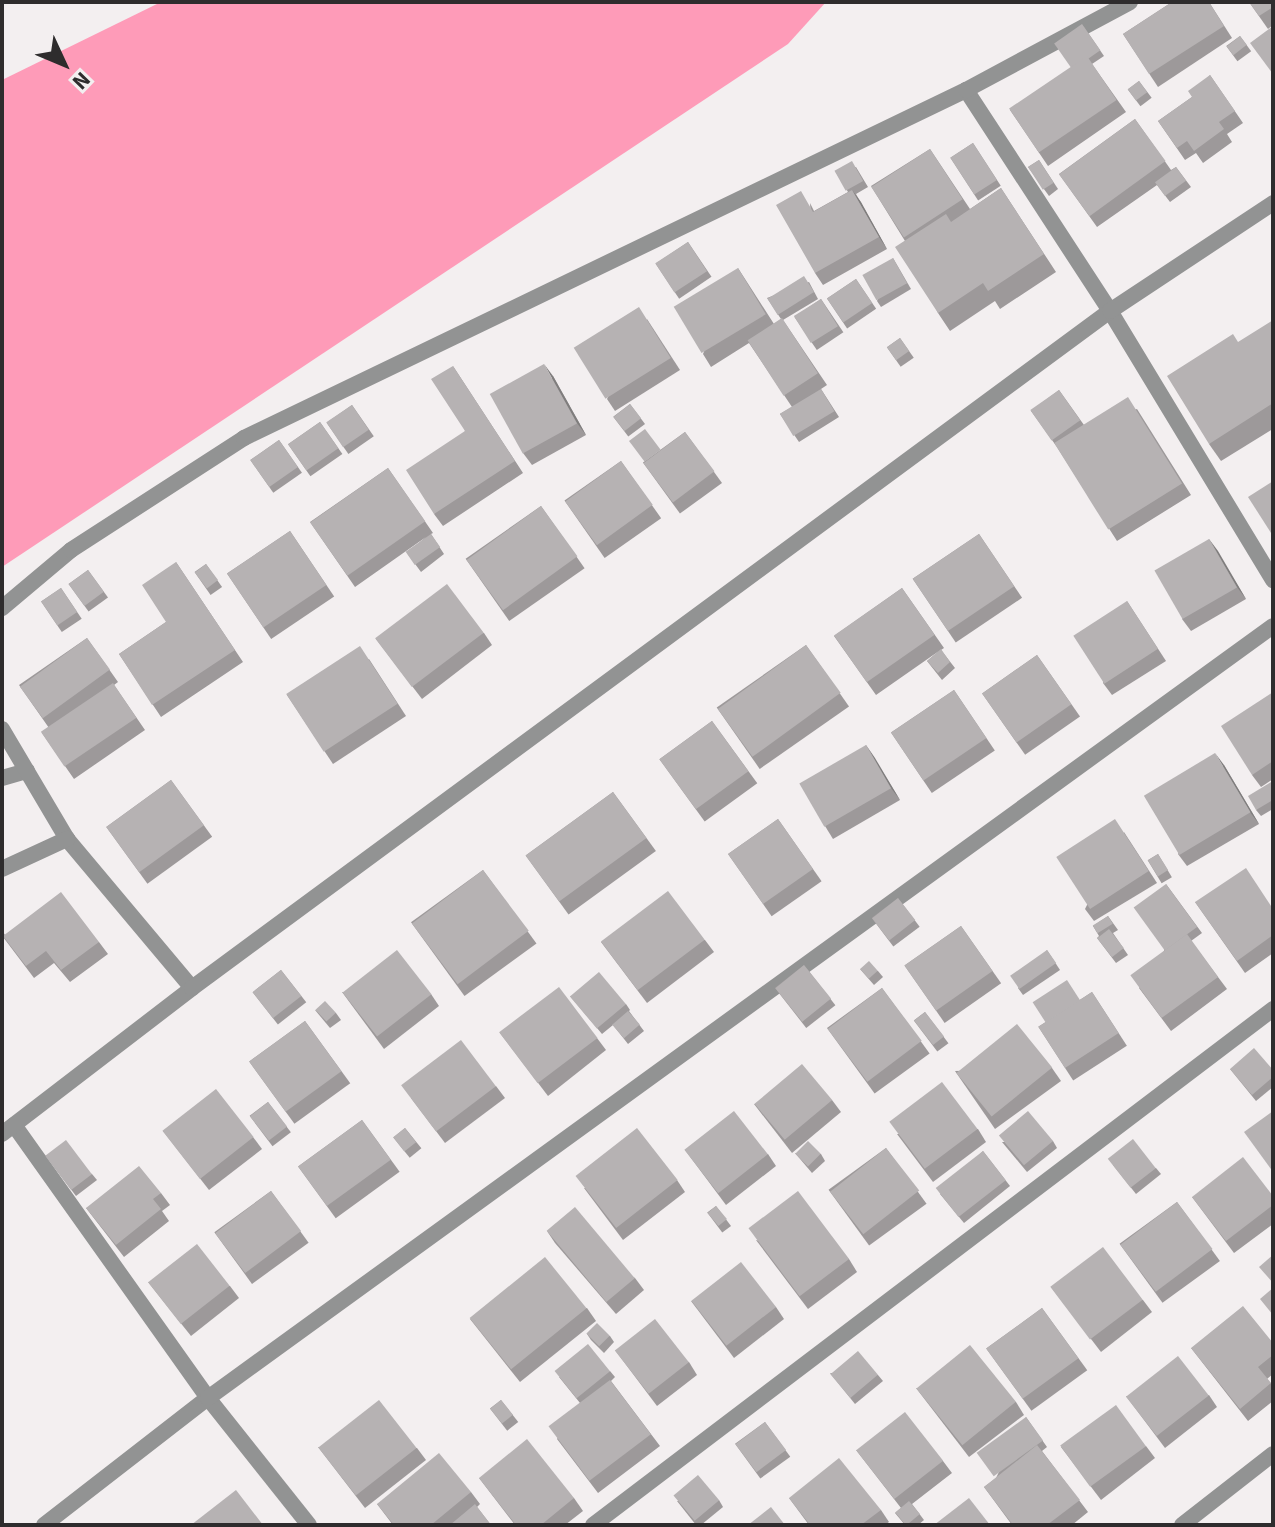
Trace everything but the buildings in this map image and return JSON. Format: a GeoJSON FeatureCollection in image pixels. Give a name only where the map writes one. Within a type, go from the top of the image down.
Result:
{"type":"FeatureCollection","features":[{"type":"Feature","properties":{"kind":"street"},"geometry":{"type":"LineString","coordinates":[[2,608],[71,550],[244,438],[966,90],[1130,2]]}},
{"type":"Feature","properties":{"kind":"street"},"geometry":{"type":"LineString","coordinates":[[966,90],[1110,311],[1273,580]]}},
{"type":"Feature","properties":{"kind":"street"},"geometry":{"type":"LineString","coordinates":[[309,1525],[208,1398],[8,1130],[192,988],[1110,311],[1273,203]]}},
{"type":"Feature","properties":{"kind":"street"},"geometry":{"type":"LineString","coordinates":[[44,1525],[208,1398],[1273,626]]}},
{"type":"Feature","properties":{"kind":"street"},"geometry":{"type":"LineString","coordinates":[[2,729],[67,839],[192,988]]}},
{"type":"Feature","properties":{"kind":"street"},"geometry":{"type":"LineString","coordinates":[[2,778],[27,771]]}},
{"type":"Feature","properties":{"kind":"street"},"geometry":{"type":"LineString","coordinates":[[2,869],[67,839]]}},
{"type":"Feature","properties":{"kind":"street"},"geometry":{"type":"LineString","coordinates":[[593,1525],[1273,1009]]}},
{"type":"Feature","properties":{"kind":"street"},"geometry":{"type":"LineString","coordinates":[[1182,1525],[1273,1454]]}},
{"type":"Feature","properties":{"kind":"shaded area"},"geometry":{"type":"Polygon","coordinates":[[[161,2],[826,2],[788,44],[2,567],[2,80],[161,2]]]}}]}
